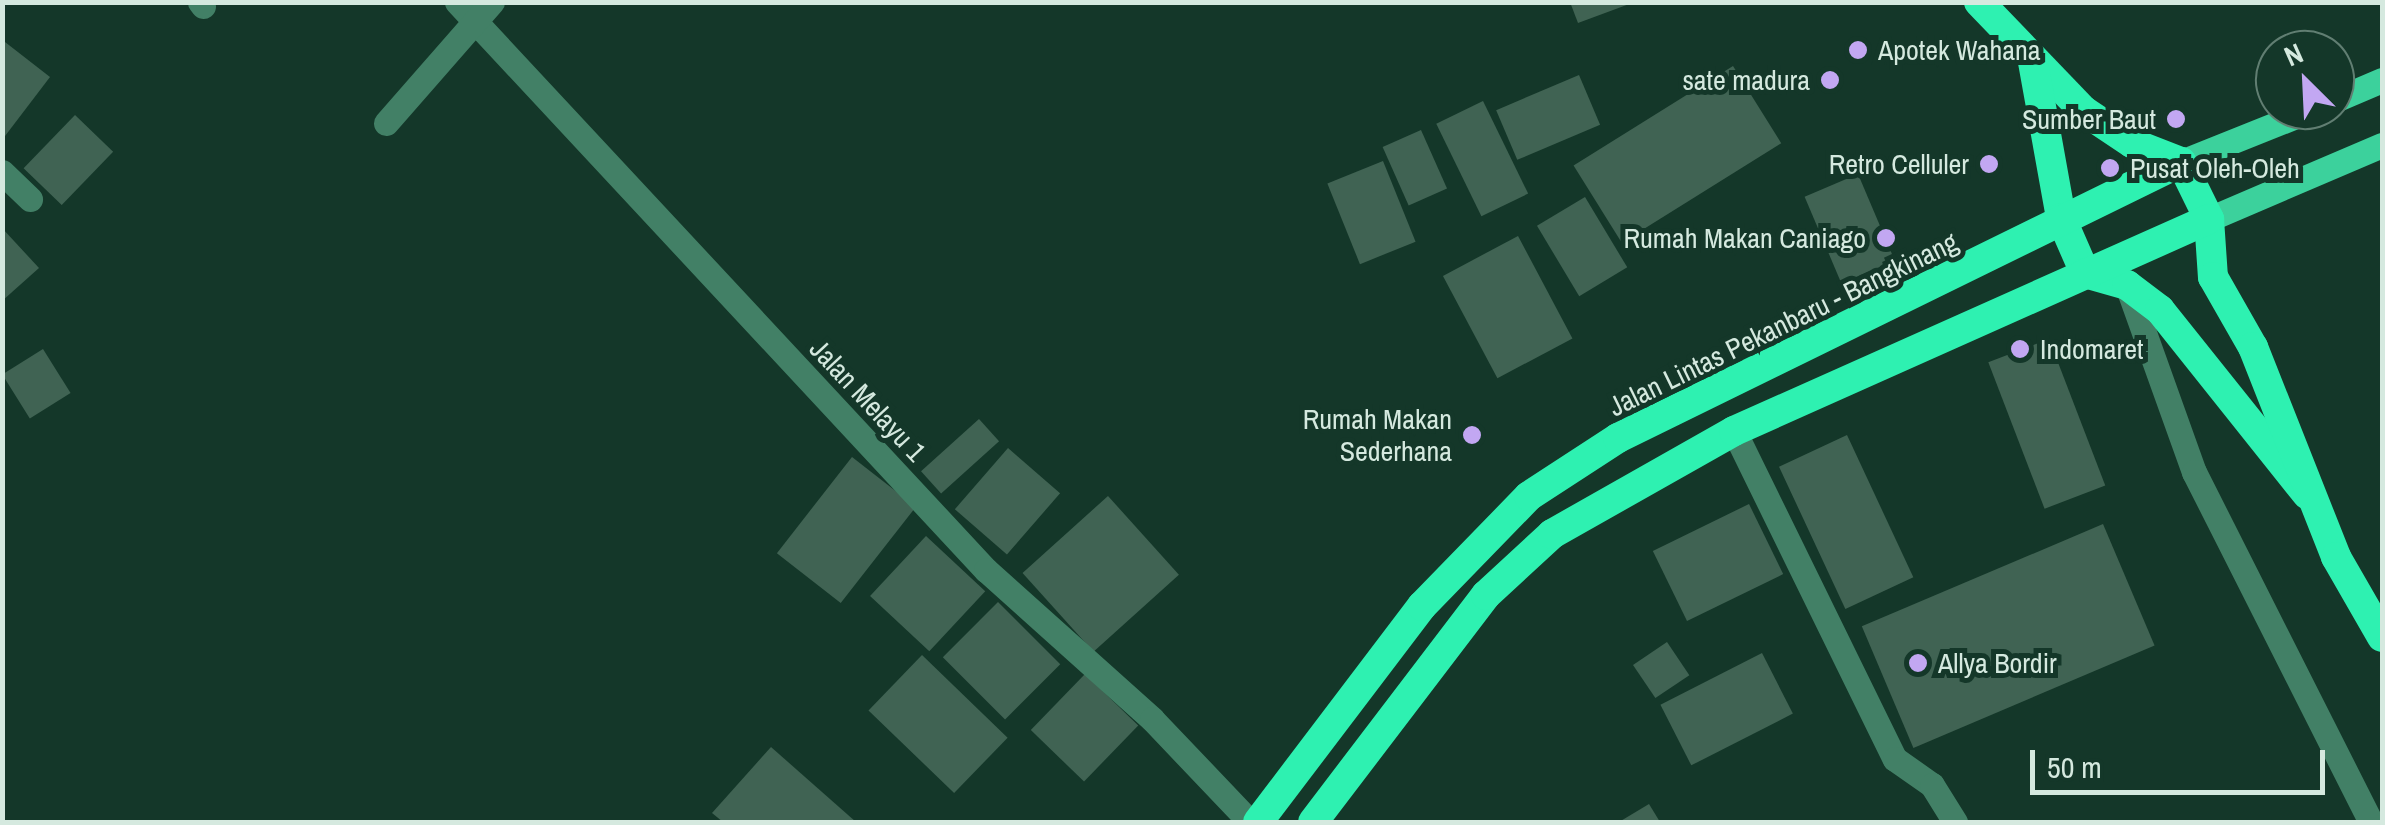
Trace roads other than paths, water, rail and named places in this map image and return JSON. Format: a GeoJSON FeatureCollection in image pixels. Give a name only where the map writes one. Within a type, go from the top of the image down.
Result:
{"type":"FeatureCollection","features":[{"type":"Feature","properties":{"kind":"highway"},"geometry":{"type":"LineString","coordinates":[[1979,2],[2084,111],[2132,143],[2181,162],[2209,218],[2213,277],[2253,346],[2307,494],[2382,637]]}},
{"type":"Feature","properties":{"kind":"highway"},"geometry":{"type":"LineString","coordinates":[[2034,62],[2061,218],[2085,273]]}},
{"type":"Feature","properties":{"kind":"highway","name":"Jalan Lintas Pekanbaru - Bangkinang"},"geometry":{"type":"LineString","coordinates":[[1254,822],[1422,606],[1530,496],[1618,438],[2000,255],[2061,218],[2181,162]]}},
{"type":"Feature","properties":{"kind":"highway"},"geometry":{"type":"LineString","coordinates":[[1313,822],[1486,596],[1552,534],[1734,431],[2209,218]]}},
{"type":"Feature","properties":{"kind":"highway"},"geometry":{"type":"LineString","coordinates":[[2085,273],[2127,285],[2160,310],[2307,494]]}},
{"type":"Feature","properties":{"kind":"main road"},"geometry":{"type":"LineString","coordinates":[[2355,91],[2382,80]]}},
{"type":"Feature","properties":{"kind":"main road"},"geometry":{"type":"LineString","coordinates":[[2181,162],[2262,130]]}},
{"type":"Feature","properties":{"kind":"main road"},"geometry":{"type":"LineString","coordinates":[[2209,218],[2382,145]]}},
{"type":"Feature","properties":{"kind":"street"},"geometry":{"type":"LineString","coordinates":[[386,123],[474,9]]}},
{"type":"Feature","properties":{"kind":"street","name":"Jalan Melayu 1"},"geometry":{"type":"LineString","coordinates":[[474,9],[986,570],[1152,719],[1254,822]]}},
{"type":"Feature","properties":{"kind":"street"},"geometry":{"type":"LineString","coordinates":[[2,172],[30,199]]}},
{"type":"Feature","properties":{"kind":"street"},"geometry":{"type":"LineString","coordinates":[[2127,285],[2194,472],[2371,822]]}},
{"type":"Feature","properties":{"kind":"street"},"geometry":{"type":"LineString","coordinates":[[1734,431],[1895,759],[1932,785],[1955,822]]}},
{"type":"Feature","properties":{"kind":"place","name":"Apotek Wahana"},"geometry":{"type":"Point","coordinates":[1858,50]}},
{"type":"Feature","properties":{"kind":"place","name":"sate madura"},"geometry":{"type":"Point","coordinates":[1830,80]}},
{"type":"Feature","properties":{"kind":"place","name":"Sumber Baut"},"geometry":{"type":"Point","coordinates":[2176,119]}},
{"type":"Feature","properties":{"kind":"place","name":"Retro Celluler"},"geometry":{"type":"Point","coordinates":[1989,164]}},
{"type":"Feature","properties":{"kind":"place","name":"Pusat Oleh-Oleh"},"geometry":{"type":"Point","coordinates":[2110,168]}},
{"type":"Feature","properties":{"kind":"place","name":"Rumah Makan Caniago"},"geometry":{"type":"Point","coordinates":[1886,238]}},
{"type":"Feature","properties":{"kind":"place","name":"Indomaret"},"geometry":{"type":"Point","coordinates":[2020,349]}},
{"type":"Feature","properties":{"kind":"place","name":"Rumah Makan Sederhana"},"geometry":{"type":"Point","coordinates":[1472,435]}},
{"type":"Feature","properties":{"kind":"place","name":"Allya Bordir"},"geometry":{"type":"Point","coordinates":[1918,663]}}]}
